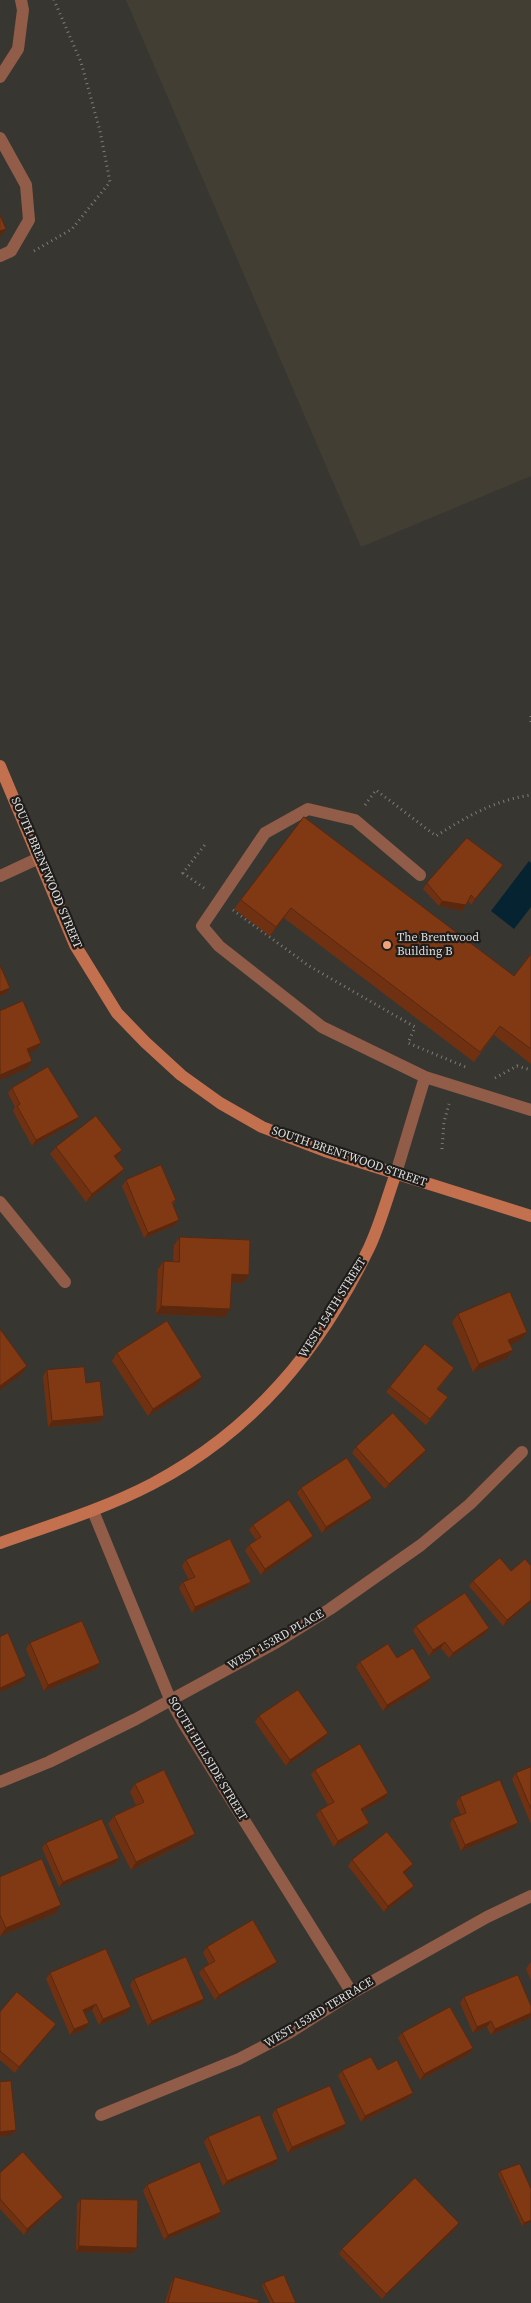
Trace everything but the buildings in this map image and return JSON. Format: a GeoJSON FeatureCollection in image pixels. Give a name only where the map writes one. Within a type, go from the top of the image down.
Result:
{"type":"FeatureCollection","features":[{"type":"Feature","properties":{"kind":"street"},"geometry":{"type":"LineString","coordinates":[[0,77],[18,49],[22,10],[20,0]]}},
{"type":"Feature","properties":{"kind":"street"},"geometry":{"type":"LineString","coordinates":[[0,138],[26,185],[29,220],[11,250],[0,256]]}},
{"type":"Feature","properties":{"kind":"street","name":"SOUTH BRENTWOOD STREET"},"geometry":{"type":"LineString","coordinates":[[0,766],[75,945],[117,1013],[181,1075],[220,1103],[262,1127],[396,1173],[531,1216]]}},
{"type":"Feature","properties":{"kind":"street"},"geometry":{"type":"LineString","coordinates":[[420,875],[355,820],[308,809],[265,833],[202,926],[219,946],[322,1027],[425,1077],[531,1110]]}},
{"type":"Feature","properties":{"kind":"street"},"geometry":{"type":"LineString","coordinates":[[0,876],[40,858]]}},
{"type":"Feature","properties":{"kind":"street"},"geometry":{"type":"LineString","coordinates":[[396,1173],[425,1077]]}},
{"type":"Feature","properties":{"kind":"street","name":"WEST 154TH STREET"},"geometry":{"type":"LineString","coordinates":[[0,1543],[93,1511],[152,1484],[187,1464],[230,1434],[273,1394],[310,1348],[345,1293],[370,1247],[396,1173]]}},
{"type":"Feature","properties":{"kind":"street"},"geometry":{"type":"LineString","coordinates":[[0,1202],[65,1282]]}},
{"type":"Feature","properties":{"kind":"street","name":"WEST 153RD PLACE"},"geometry":{"type":"LineString","coordinates":[[0,1782],[49,1762],[136,1719],[277,1642],[372,1580],[421,1545],[470,1504],[522,1452]]}},
{"type":"Feature","properties":{"kind":"street","name":"SOUTH HILLSIDE STREET"},"geometry":{"type":"LineString","coordinates":[[93,1511],[170,1699],[352,1993]]}},
{"type":"Feature","properties":{"kind":"street","name":"WEST 153RD TERRACE"},"geometry":{"type":"LineString","coordinates":[[101,2115],[239,2059],[289,2033],[352,1993],[487,1917],[531,1896]]}},
{"type":"Feature","properties":{"kind":"path"},"geometry":{"type":"LineString","coordinates":[[32,253],[72,229],[110,182],[100,131],[81,62],[54,0]]}},
{"type":"Feature","properties":{"kind":"path"},"geometry":{"type":"LineString","coordinates":[[531,716],[531,723]]}},
{"type":"Feature","properties":{"kind":"path"},"geometry":{"type":"LineString","coordinates":[[355,820],[376,790],[436,836],[471,813],[513,798],[531,795]]}},
{"type":"Feature","properties":{"kind":"path"},"geometry":{"type":"LineString","coordinates":[[207,842],[183,872],[309,966],[415,1027],[408,1043],[477,1072]]}},
{"type":"Feature","properties":{"kind":"path"},"geometry":{"type":"LineString","coordinates":[[442,1150],[444,1122],[461,1065]]}},
{"type":"Feature","properties":{"kind":"path"},"geometry":{"type":"LineString","coordinates":[[493,1079],[517,1066],[531,1070]]}},
{"type":"Feature","properties":{"kind":"shaded area"},"geometry":{"type":"Polygon","coordinates":[[[126,0],[531,0],[531,476],[361,547],[126,0]]]}},
{"type":"Feature","properties":{"kind":"water"},"geometry":{"type":"Polygon","coordinates":[[[529,861],[531,863],[531,907],[514,929],[491,911],[529,861]]]}},
{"type":"Feature","properties":{"kind":"place","name":"The Brentwood Building B"},"geometry":{"type":"Point","coordinates":[387,945]}}]}
